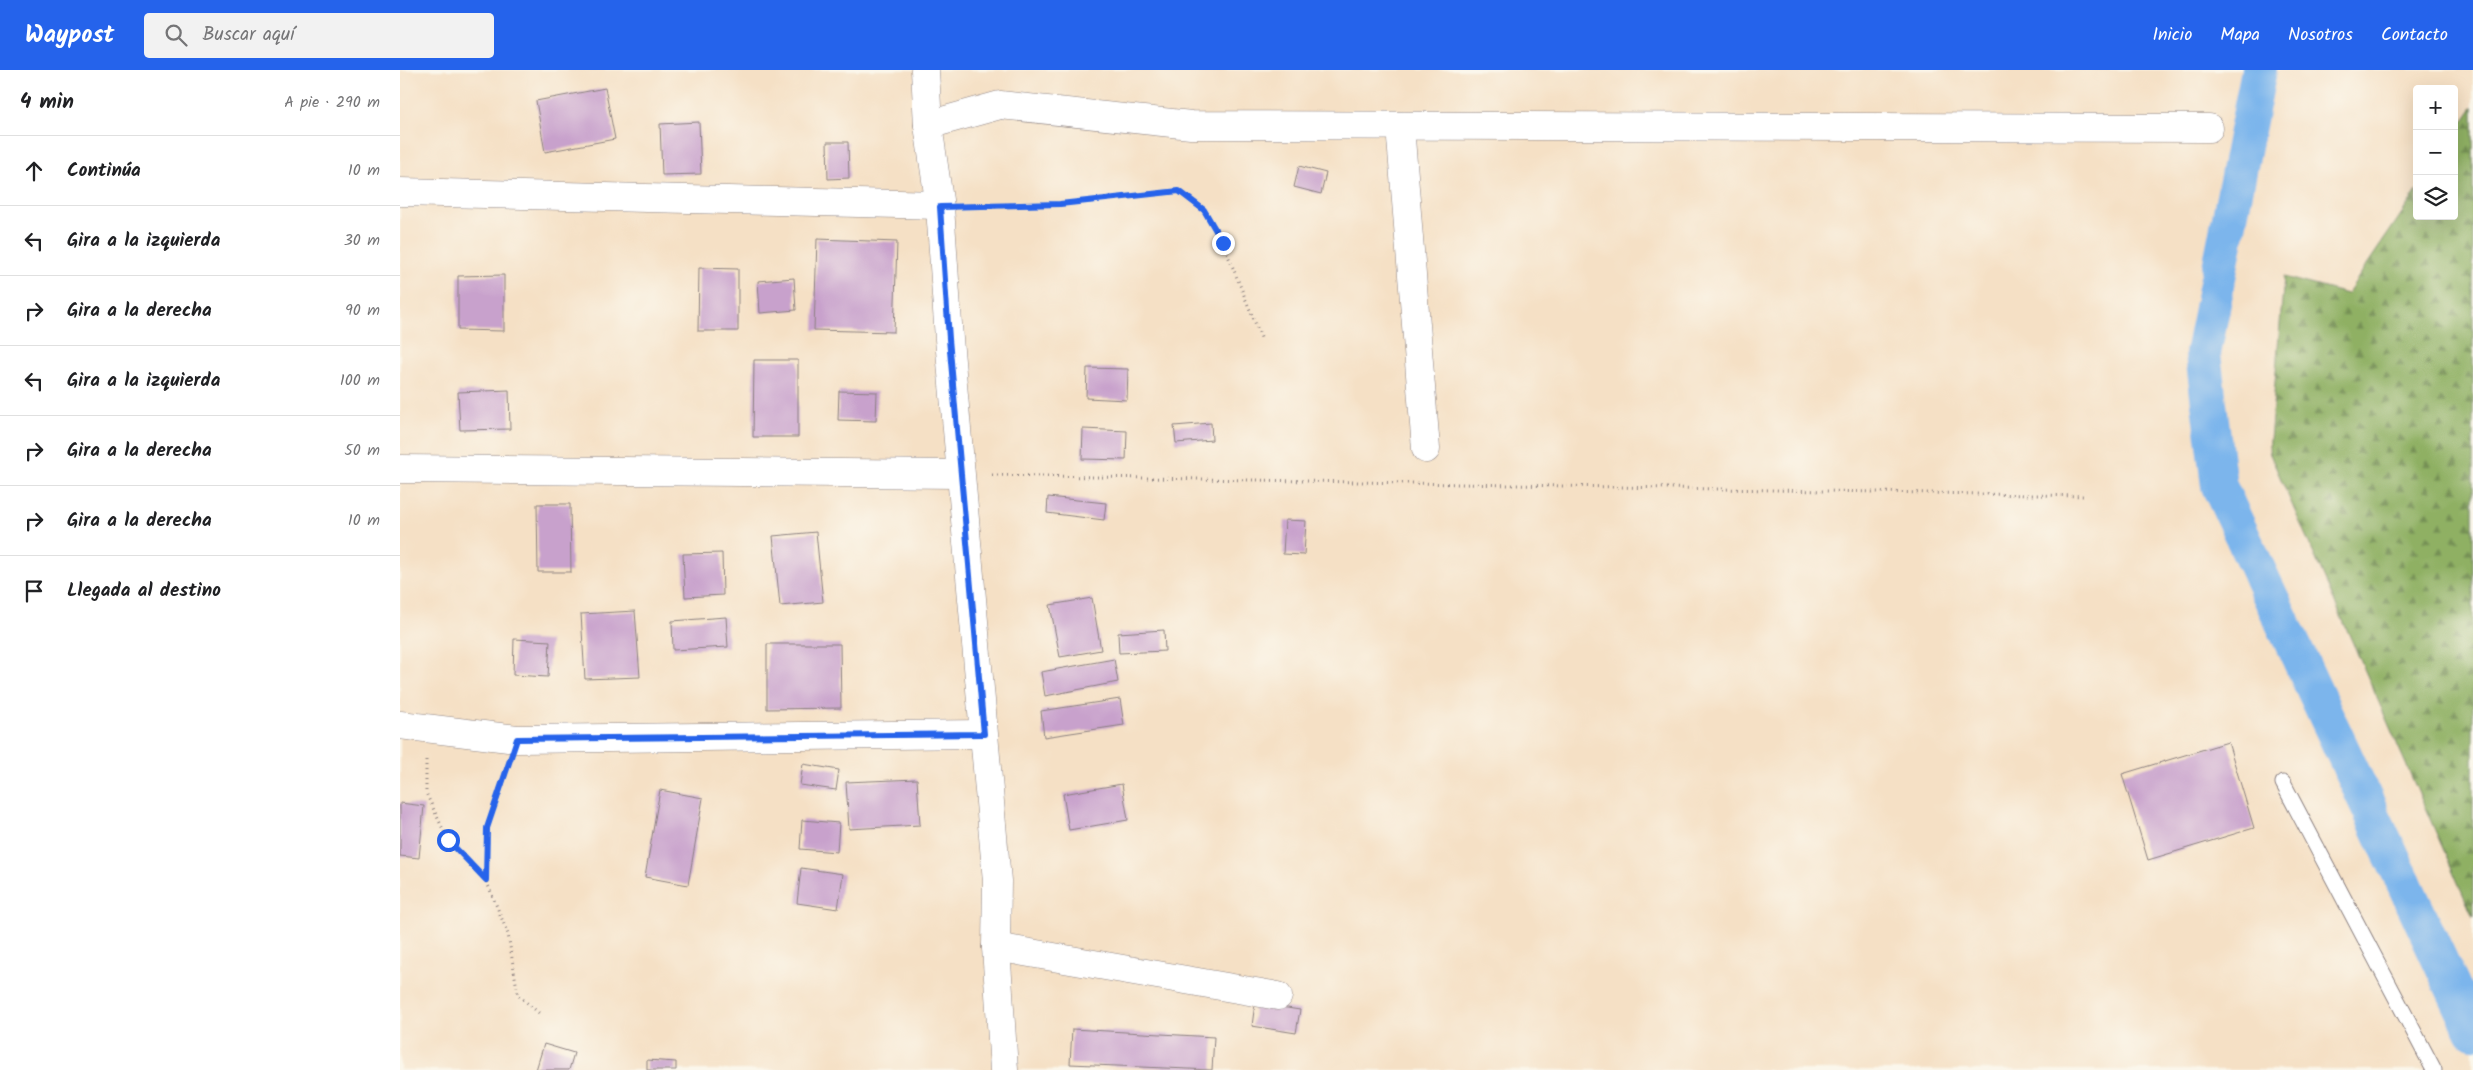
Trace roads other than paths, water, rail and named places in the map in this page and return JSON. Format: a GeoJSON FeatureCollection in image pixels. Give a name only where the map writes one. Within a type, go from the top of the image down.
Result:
{"type":"FeatureCollection","features":[{"type":"Feature","properties":{"kind":"street"},"geometry":{"type":"LineString","coordinates":[[925,70],[928,125],[939,206],[960,474],[997,881],[996,947],[1004,1070]]}},
{"type":"Feature","properties":{"kind":"street"},"geometry":{"type":"LineString","coordinates":[[928,125],[1000,105],[1191,125],[2209,128]]}},
{"type":"Feature","properties":{"kind":"street"},"geometry":{"type":"LineString","coordinates":[[1400,126],[1426,450]]}},
{"type":"Feature","properties":{"kind":"street"},"geometry":{"type":"LineString","coordinates":[[400,192],[939,206]]}},
{"type":"Feature","properties":{"kind":"street"},"geometry":{"type":"LineString","coordinates":[[400,469],[960,474]]}},
{"type":"Feature","properties":{"kind":"street"},"geometry":{"type":"LineString","coordinates":[[413,726],[517,739],[984,734]]}},
{"type":"Feature","properties":{"kind":"street"},"geometry":{"type":"LineString","coordinates":[[996,947],[1278,996]]}},
{"type":"Feature","properties":{"kind":"lane"},"geometry":{"type":"LineString","coordinates":[[2283,783],[2434,1070]]}},
{"type":"Feature","properties":{"kind":"waterway"},"geometry":{"type":"LineString","coordinates":[[2259,70],[2203,354],[2219,486],[2473,1031]]}}]}
